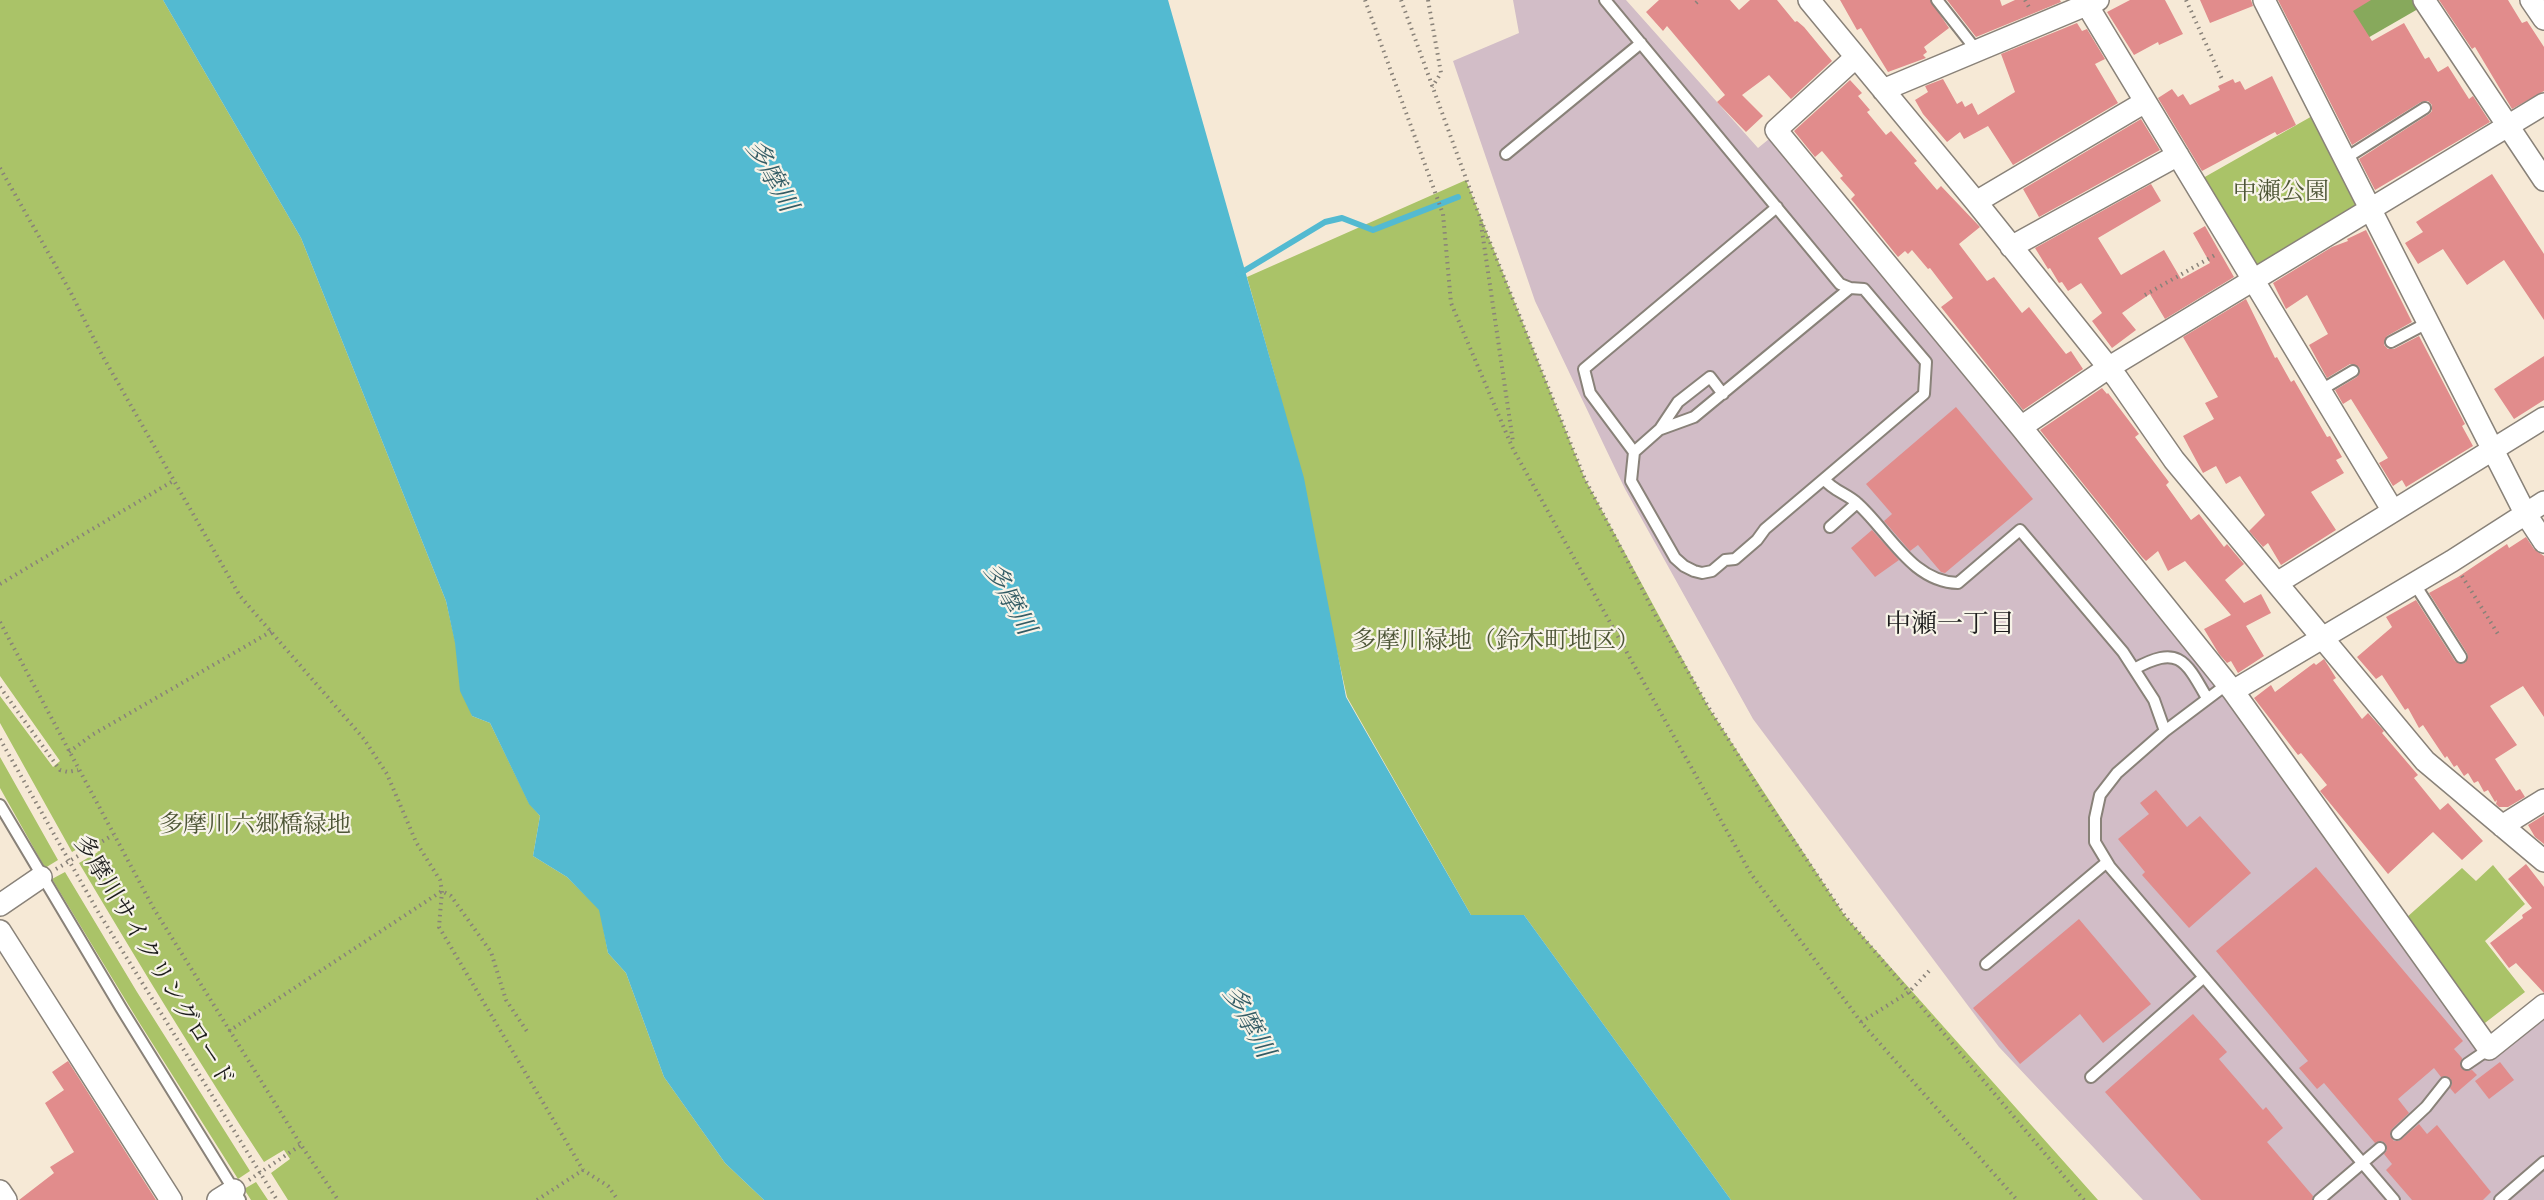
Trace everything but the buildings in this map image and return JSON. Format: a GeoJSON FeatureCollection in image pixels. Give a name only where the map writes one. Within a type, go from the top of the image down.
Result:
{"type":"FeatureCollection","features":[{"type":"Feature","properties":{"kind":"street"},"geometry":{"type":"LineString","coordinates":[[1809,0],[1976,201],[2108,368],[2174,460],[2425,761],[2544,861]]}},
{"type":"Feature","properties":{"kind":"street"},"geometry":{"type":"LineString","coordinates":[[2264,0],[2372,208],[2525,513],[2544,542]]}},
{"type":"Feature","properties":{"kind":"street"},"geometry":{"type":"LineString","coordinates":[[2424,0],[2544,180]]}},
{"type":"Feature","properties":{"kind":"street"},"geometry":{"type":"LineString","coordinates":[[2531,0],[2544,19]]}},
{"type":"Feature","properties":{"kind":"street"},"geometry":{"type":"LineString","coordinates":[[1883,90],[2090,2],[2145,102],[2254,278],[2393,511]]}},
{"type":"Feature","properties":{"kind":"street"},"geometry":{"type":"LineString","coordinates":[[1856,57],[1776,130],[2021,426],[2229,688],[2489,1049],[2544,1005]]}},
{"type":"Feature","properties":{"kind":"street"},"geometry":{"type":"LineString","coordinates":[[1976,201],[2145,102]]}},
{"type":"Feature","properties":{"kind":"street"},"geometry":{"type":"LineString","coordinates":[[2021,426],[2108,368],[2254,278],[2544,104]]}},
{"type":"Feature","properties":{"kind":"street"},"geometry":{"type":"LineString","coordinates":[[2011,247],[2178,155]]}},
{"type":"Feature","properties":{"kind":"street"},"geometry":{"type":"LineString","coordinates":[[2277,583],[2544,418]]}},
{"type":"Feature","properties":{"kind":"street"},"geometry":{"type":"LineString","coordinates":[[2229,688],[2323,638],[2452,561],[2544,502]]}},
{"type":"Feature","properties":{"kind":"street"},"geometry":{"type":"LineString","coordinates":[[2502,826],[2544,800]]}},
{"type":"Feature","properties":{"kind":"street"},"geometry":{"type":"LineString","coordinates":[[0,905],[41,877]]}},
{"type":"Feature","properties":{"kind":"street"},"geometry":{"type":"LineString","coordinates":[[0,931],[171,1200]]}},
{"type":"Feature","properties":{"kind":"street"},"geometry":{"type":"LineString","coordinates":[[0,1191],[6,1200]]}},
{"type":"Feature","properties":{"kind":"lane"},"geometry":{"type":"LineString","coordinates":[[1605,0],[1777,207],[1840,284],[1850,288],[1864,289],[1926,362],[1924,393],[1765,529],[1757,540],[1735,559],[1725,560],[1712,571],[1702,573],[1684,566],[1675,558],[1637,494],[1631,482],[1634,452],[1590,393],[1584,369],[1777,207]]}},
{"type":"Feature","properties":{"kind":"lane"},"geometry":{"type":"LineString","coordinates":[[1937,0],[1977,51]]}},
{"type":"Feature","properties":{"kind":"lane"},"geometry":{"type":"LineString","coordinates":[[1506,154],[1641,43]]}},
{"type":"Feature","properties":{"kind":"lane"},"geometry":{"type":"LineString","coordinates":[[2346,158],[2426,108]]}},
{"type":"Feature","properties":{"kind":"lane"},"geometry":{"type":"LineString","coordinates":[[1660,429],[1694,417],[1850,288]]}},
{"type":"Feature","properties":{"kind":"lane"},"geometry":{"type":"LineString","coordinates":[[2391,342],[2429,322]]}},
{"type":"Feature","properties":{"kind":"lane"},"geometry":{"type":"LineString","coordinates":[[2320,390],[2353,371]]}},
{"type":"Feature","properties":{"kind":"lane"},"geometry":{"type":"LineString","coordinates":[[1634,452],[1660,429],[1678,402],[1710,377],[1724,394]]}},
{"type":"Feature","properties":{"kind":"lane"},"geometry":{"type":"LineString","coordinates":[[1824,479],[1857,503],[1917,569],[1944,583],[1958,584],[2020,530],[2101,625],[2134,669],[2154,700],[2164,731]]}},
{"type":"Feature","properties":{"kind":"lane"},"geometry":{"type":"LineString","coordinates":[[1830,527],[1857,503]]}},
{"type":"Feature","properties":{"kind":"lane"},"geometry":{"type":"LineString","coordinates":[[2414,583],[2461,657]]}},
{"type":"Feature","properties":{"kind":"lane"},"geometry":{"type":"LineString","coordinates":[[2134,669],[2167,655],[2176,658],[2192,672],[2207,698]]}},
{"type":"Feature","properties":{"kind":"lane"},"geometry":{"type":"LineString","coordinates":[[2229,688],[2207,698],[2164,731],[2117,773],[2100,795],[2095,818],[2095,842],[2107,862],[2394,1200]]}},
{"type":"Feature","properties":{"kind":"lane"},"geometry":{"type":"LineString","coordinates":[[0,805],[231,1197]]}},
{"type":"Feature","properties":{"kind":"lane"},"geometry":{"type":"LineString","coordinates":[[1986,964],[2107,862]]}},
{"type":"Feature","properties":{"kind":"lane"},"geometry":{"type":"LineString","coordinates":[[2091,1077],[2204,977]]}},
{"type":"Feature","properties":{"kind":"lane"},"geometry":{"type":"LineString","coordinates":[[2467,1064],[2489,1049]]}},
{"type":"Feature","properties":{"kind":"lane"},"geometry":{"type":"LineString","coordinates":[[2397,1134],[2426,1107],[2445,1083]]}},
{"type":"Feature","properties":{"kind":"lane"},"geometry":{"type":"LineString","coordinates":[[2319,1200],[2380,1148]]}},
{"type":"Feature","properties":{"kind":"lane"},"geometry":{"type":"LineString","coordinates":[[2500,1200],[2544,1162]]}},
{"type":"Feature","properties":{"kind":"path"},"geometry":{"type":"LineString","coordinates":[[1365,0],[1443,214],[1451,303],[1514,449],[1751,874],[1861,1022],[2017,1200]]}},
{"type":"Feature","properties":{"kind":"path"},"geometry":{"type":"LineString","coordinates":[[1401,0],[1480,218],[1585,479],[1656,616],[1764,797],[1845,916],[2084,1200]]}},
{"type":"Feature","properties":{"kind":"path"},"geometry":{"type":"LineString","coordinates":[[1428,0],[1441,73],[1432,87]]}},
{"type":"Feature","properties":{"kind":"path"},"geometry":{"type":"LineString","coordinates":[[2186,0],[2222,80]]}},
{"type":"Feature","properties":{"kind":"path"},"geometry":{"type":"LineString","coordinates":[[0,168],[173,481],[240,596],[364,739],[387,774],[416,843],[440,879],[442,891],[439,927],[583,1170],[608,1186],[618,1200]]}},
{"type":"Feature","properties":{"kind":"path"},"geometry":{"type":"LineString","coordinates":[[1480,218],[1514,449]]}},
{"type":"Feature","properties":{"kind":"path"},"geometry":{"type":"LineString","coordinates":[[2145,295],[2233,244]]}},
{"type":"Feature","properties":{"kind":"path"},"geometry":{"type":"LineString","coordinates":[[0,584],[173,481]]}},
{"type":"Feature","properties":{"kind":"path"},"geometry":{"type":"LineString","coordinates":[[2452,561],[2498,634]]}},
{"type":"Feature","properties":{"kind":"path"},"geometry":{"type":"LineString","coordinates":[[0,622],[154,909],[301,1145],[338,1200]]}},
{"type":"Feature","properties":{"kind":"path"},"geometry":{"type":"LineString","coordinates":[[69,752],[92,735],[272,631]]}},
{"type":"Feature","properties":{"kind":"path"},"geometry":{"type":"LineString","coordinates":[[0,687],[60,770],[68,772],[78,770]]}},
{"type":"Feature","properties":{"kind":"path","name":"多摩川サイクリングロード"},"geometry":{"type":"LineString","coordinates":[[0,739],[139,980],[277,1200]]}},
{"type":"Feature","properties":{"kind":"path"},"geometry":{"type":"LineString","coordinates":[[60,866],[113,835]]}},
{"type":"Feature","properties":{"kind":"path"},"geometry":{"type":"LineString","coordinates":[[229,1031],[442,891]]}},
{"type":"Feature","properties":{"kind":"path"},"geometry":{"type":"LineString","coordinates":[[442,891],[451,896],[491,951],[506,1000],[528,1033]]}},
{"type":"Feature","properties":{"kind":"path"},"geometry":{"type":"LineString","coordinates":[[1861,1022],[1909,992],[1931,969]]}},
{"type":"Feature","properties":{"kind":"path"},"geometry":{"type":"LineString","coordinates":[[253,1177],[301,1145]]}},
{"type":"Feature","properties":{"kind":"path"},"geometry":{"type":"LineString","coordinates":[[537,1200],[583,1170]]}},
{"type":"Feature","properties":{"kind":"shaded area"},"geometry":{"type":"Polygon","coordinates":[[[1513,0],[1626,0],[1758,148],[1769,139],[2018,432],[2230,698],[2485,1058],[2544,1013],[2544,1200],[2143,1200],[1999,1047],[1753,719],[1625,489],[1535,301],[1453,61],[1519,33],[1513,0]]]}},
{"type":"Feature","properties":{"kind":"green space","name":"多摩川六郷橋緑地"},"geometry":{"type":"Polygon","coordinates":[[[0,0],[163,0],[301,238],[446,601],[472,716],[490,723],[529,803],[540,816],[533,856],[567,877],[600,910],[608,953],[626,973],[664,1077],[725,1163],[764,1200],[288,1200],[271,1173],[290,1159],[284,1150],[264,1162],[79,863],[98,852],[92,841],[72,852],[0,723],[0,696],[53,767],[60,761],[0,676],[0,0]]]}},
{"type":"Feature","properties":{"kind":"green space"},"geometry":{"type":"Polygon","coordinates":[[[2307,0],[2413,0],[2418,9],[2359,43],[2307,0]]]}},
{"type":"Feature","properties":{"kind":"green space","name":"中瀬公園"},"geometry":{"type":"Polygon","coordinates":[[[2314,115],[2359,202],[2357,209],[2261,267],[2254,264],[2203,178],[2314,115]]]}},
{"type":"Feature","properties":{"kind":"green space","name":"多摩川緑地（鈴木町地区）"},"geometry":{"type":"Polygon","coordinates":[[[1466,180],[1585,479],[1709,708],[1845,916],[2098,1200],[1731,1200],[1524,915],[1471,915],[1347,697],[1277,384],[1247,277],[1466,180]]]}},
{"type":"Feature","properties":{"kind":"green space"},"geometry":{"type":"Polygon","coordinates":[[[0,757],[58,860],[45,868],[0,788],[0,757]]]}},
{"type":"Feature","properties":{"kind":"green space"},"geometry":{"type":"Polygon","coordinates":[[[2493,865],[2525,904],[2485,941],[2525,992],[2481,1026],[2406,918],[2462,868],[2476,881],[2493,865]]]}},
{"type":"Feature","properties":{"kind":"green space"},"geometry":{"type":"Polygon","coordinates":[[[65,872],[137,992],[250,1171],[238,1179],[52,879],[65,872]]]}},
{"type":"Feature","properties":{"kind":"green space"},"geometry":{"type":"Polygon","coordinates":[[[256,1182],[268,1200],[251,1200],[244,1189],[256,1182]]]}},
{"type":"Feature","properties":{"kind":"water","name":"多摩川"},"geometry":{"type":"Polygon","coordinates":[[[163,0],[1168,0],[1304,478],[1346,697],[1471,915],[1524,915],[1731,1200],[764,1200],[725,1163],[664,1077],[626,973],[608,953],[599,910],[567,877],[533,856],[540,816],[529,804],[490,723],[472,716],[460,691],[455,643],[446,601],[301,238],[163,0]]]}},
{"type":"Feature","properties":{"kind":"waterway"},"geometry":{"type":"LineString","coordinates":[[1239,274],[1325,222],[1342,218],[1373,230],[1458,197]]}},
{"type":"Feature","properties":{"kind":"district","name":"中瀬一丁目"},"geometry":{"type":"Point","coordinates":[1950,627]}}]}
